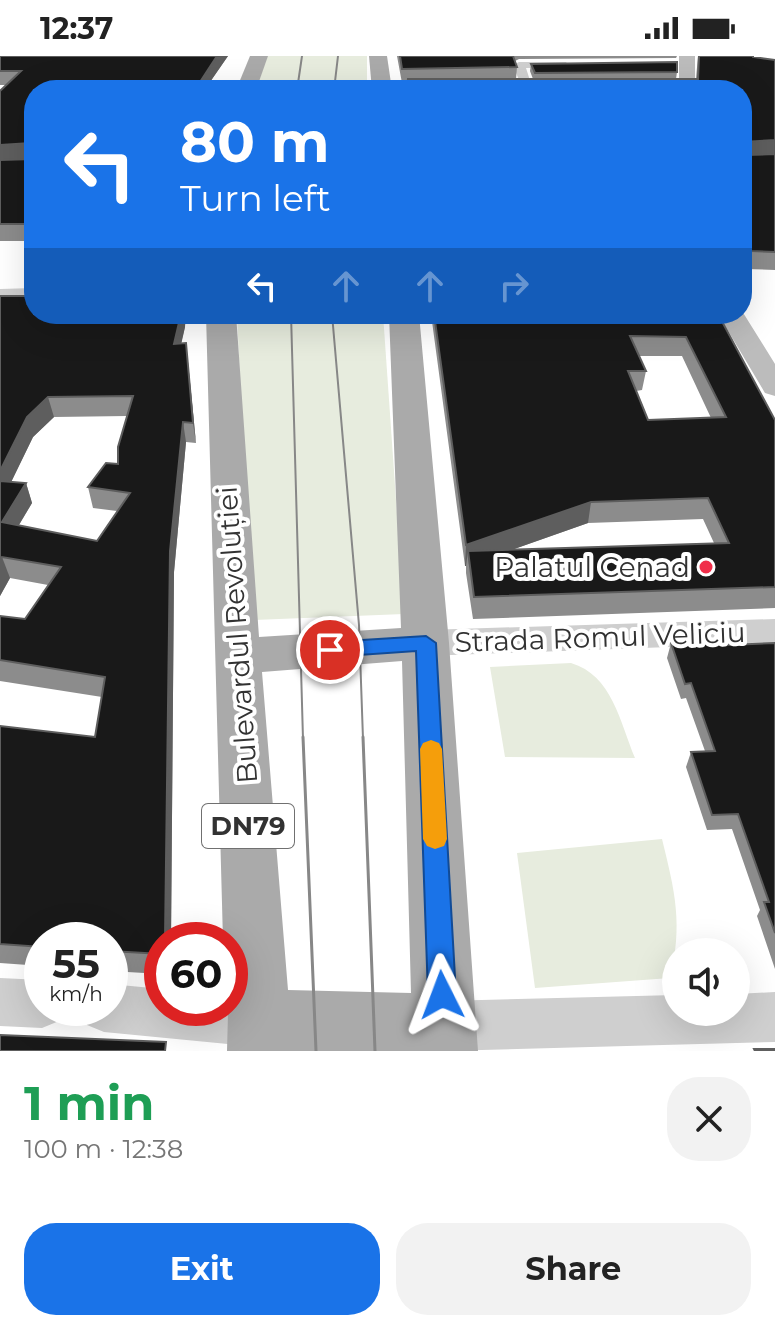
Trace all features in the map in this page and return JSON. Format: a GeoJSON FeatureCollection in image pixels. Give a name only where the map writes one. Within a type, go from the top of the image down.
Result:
{"type":"FeatureCollection","features":[{"type":"Feature","properties":{"kind":"main road"},"geometry":{"type":"LineString","coordinates":[[250,80],[259,56]]}},
{"type":"Feature","properties":{"kind":"main road"},"geometry":{"type":"LineString","coordinates":[[378,56],[381,80]]}},
{"type":"Feature","properties":{"kind":"main road","name":"Bulevardul Revoluției"},"geometry":{"type":"LineString","coordinates":[[221,324],[225,443],[240,656],[259,1036]]}},
{"type":"Feature","properties":{"kind":"main road"},"geometry":{"type":"LineString","coordinates":[[259,1036],[444,1039],[426,643],[405,324]]}},
{"type":"Feature","properties":{"kind":"main road"},"geometry":{"type":"LineString","coordinates":[[737,324],[775,387]]}},
{"type":"Feature","properties":{"kind":"main road"},"geometry":{"type":"LineString","coordinates":[[240,656],[426,643]]}},
{"type":"Feature","properties":{"kind":"street"},"geometry":{"type":"LineString","coordinates":[[528,80],[519,65],[578,64]]}},
{"type":"Feature","properties":{"kind":"street"},"geometry":{"type":"LineString","coordinates":[[0,294],[24,293]]}},
{"type":"Feature","properties":{"kind":"street","name":"Strada Romul Veliciu"},"geometry":{"type":"LineString","coordinates":[[426,643],[775,631]]}},
{"type":"Feature","properties":{"kind":"street"},"geometry":{"type":"LineString","coordinates":[[0,1002],[24,1003]]}},
{"type":"Feature","properties":{"kind":"street"},"geometry":{"type":"LineString","coordinates":[[128,1012],[259,1036]]}},
{"type":"Feature","properties":{"kind":"street"},"geometry":{"type":"LineString","coordinates":[[444,1039],[775,1017]]}},
{"type":"Feature","properties":{"kind":"shaded area"},"geometry":{"type":"Polygon","coordinates":[[[266,56],[367,56],[367,80],[258,80],[266,56]]]}},
{"type":"Feature","properties":{"kind":"shaded area"},"geometry":{"type":"Polygon","coordinates":[[[237,324],[384,324],[404,614],[251,620],[237,324]]]}},
{"type":"Feature","properties":{"kind":"shaded area"},"geometry":{"type":"Polygon","coordinates":[[[571,663],[585,669],[605,689],[619,715],[635,758],[505,757],[490,667],[571,663]]]}},
{"type":"Feature","properties":{"kind":"shaded area"},"geometry":{"type":"Polygon","coordinates":[[[662,839],[671,875],[677,924],[676,938],[662,938],[662,979],[535,988],[517,853],[662,839]]]}},
{"type":"Feature","properties":{"kind":"building"},"geometry":{"type":"Polygon","coordinates":[[[0,56],[217,56],[202,79],[210,80],[24,80],[24,143],[0,145],[0,91],[21,71],[0,71],[0,56]]]}},
{"type":"Feature","properties":{"kind":"building"},"geometry":{"type":"Polygon","coordinates":[[[400,56],[513,56],[517,67],[402,69],[400,56]]]}},
{"type":"Feature","properties":{"kind":"building"},"geometry":{"type":"Polygon","coordinates":[[[699,56],[753,56],[775,60],[775,140],[752,141],[752,80],[407,79],[698,79],[699,56]]]}},
{"type":"Feature","properties":{"kind":"building"},"geometry":{"type":"Polygon","coordinates":[[[677,62],[677,72],[535,73],[531,64],[677,62]]]}},
{"type":"Feature","properties":{"kind":"building"},"geometry":{"type":"Polygon","coordinates":[[[775,154],[775,252],[752,251],[752,155],[775,154]]]}},
{"type":"Feature","properties":{"kind":"building"},"geometry":{"type":"Polygon","coordinates":[[[24,159],[24,224],[0,224],[0,160],[24,159]]]}},
{"type":"Feature","properties":{"kind":"building"},"geometry":{"type":"Polygon","coordinates":[[[0,296],[24,296],[24,324],[179,324],[174,344],[186,343],[193,423],[183,422],[170,551],[165,922],[144,922],[144,953],[128,952],[128,922],[24,922],[24,946],[0,944],[0,726],[95,737],[105,677],[0,660],[0,616],[25,619],[61,567],[2,557],[0,561],[0,481],[26,483],[2,522],[97,541],[130,493],[88,487],[106,463],[118,464],[118,447],[133,396],[48,397],[27,417],[0,471],[0,296]]]}},
{"type":"Feature","properties":{"kind":"building"},"geometry":{"type":"Polygon","coordinates":[[[435,324],[723,324],[775,420],[775,587],[474,597],[468,551],[729,543],[708,498],[591,502],[466,545],[435,324]],[[630,336],[646,371],[628,371],[648,420],[726,417],[686,337],[630,336]]]}},
{"type":"Feature","properties":{"kind":"building"},"geometry":{"type":"Polygon","coordinates":[[[727,642],[729,645],[775,643],[775,933],[764,902],[769,902],[738,814],[712,815],[691,752],[715,751],[691,683],[685,684],[671,643],[727,642]]]}},
{"type":"Feature","properties":{"kind":"building"},"geometry":{"type":"Polygon","coordinates":[[[0,1035],[166,1042],[165,1051],[0,1051],[0,1035]]]}},
{"type":"Feature","properties":{"kind":"building"},"geometry":{"type":"Polygon","coordinates":[[[775,1049],[775,1051],[755,1051],[775,1049]]]}},
{"type":"Feature","properties":{"kind":"tram line"},"geometry":{"type":"LineString","coordinates":[[298,80],[302,56]]}},
{"type":"Feature","properties":{"kind":"tram line"},"geometry":{"type":"LineString","coordinates":[[335,80],[338,56]]}},
{"type":"Feature","properties":{"kind":"tram line"},"geometry":{"type":"LineString","coordinates":[[291,324],[303,739]]}},
{"type":"Feature","properties":{"kind":"tram line"},"geometry":{"type":"LineString","coordinates":[[333,324],[359,625],[363,739]]}},
{"type":"Feature","properties":{"kind":"tram line"},"geometry":{"type":"LineString","coordinates":[[303,737],[316,1051]]}},
{"type":"Feature","properties":{"kind":"tram line"},"geometry":{"type":"LineString","coordinates":[[363,737],[375,1051]]}},
{"type":"Feature","properties":{"kind":"slow traffic"},"geometry":{"type":"LineString","coordinates":[[431,749],[435,839]]}},
{"type":"Feature","properties":{"kind":"place","name":"Palatul Cenad"},"geometry":{"type":"Point","coordinates":[706,567]}},
{"type":"Feature","properties":{"kind":"route"},"geometry":{"type":"LineString","coordinates":[[330,650],[426,643],[442,995]]}}]}
